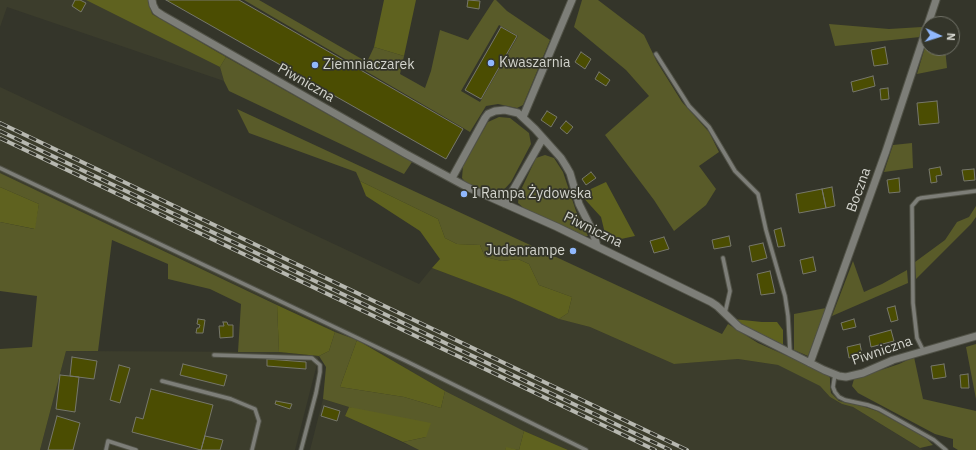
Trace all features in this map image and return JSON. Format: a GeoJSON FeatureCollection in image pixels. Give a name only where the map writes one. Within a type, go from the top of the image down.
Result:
{"type":"FeatureCollection","features":[{"type":"Feature","properties":{"kind":"street","name":"Piwniczna"},"geometry":{"type":"LineString","coordinates":[[152,0],[156,11],[400,151],[504,204],[597,246],[710,302],[745,330],[835,374],[846,377],[923,350],[976,336]]}},
{"type":"Feature","properties":{"kind":"street"},"geometry":{"type":"LineString","coordinates":[[523,117],[572,0]]}},
{"type":"Feature","properties":{"kind":"street","name":"Boczna"},"geometry":{"type":"LineString","coordinates":[[931,16],[936,0]]}},
{"type":"Feature","properties":{"kind":"street","name":"Boczna"},"geometry":{"type":"LineString","coordinates":[[810,363],[886,151],[920,48]]}},
{"type":"Feature","properties":{"kind":"street"},"geometry":{"type":"LineString","coordinates":[[452,178],[488,114],[495,111],[505,110],[514,112],[523,117],[561,158],[570,173],[579,204],[597,246]]}},
{"type":"Feature","properties":{"kind":"street"},"geometry":{"type":"LineString","coordinates":[[504,204],[543,138]]}},
{"type":"Feature","properties":{"kind":"lane"},"geometry":{"type":"LineString","coordinates":[[656,54],[689,106],[709,127],[735,171],[758,194],[785,296],[788,316],[790,352]]}},
{"type":"Feature","properties":{"kind":"lane"},"geometry":{"type":"LineString","coordinates":[[0,168],[406,362],[586,450]]}},
{"type":"Feature","properties":{"kind":"lane"},"geometry":{"type":"LineString","coordinates":[[923,350],[917,338],[913,303],[912,206],[918,199],[921,198],[976,191]]}},
{"type":"Feature","properties":{"kind":"lane"},"geometry":{"type":"LineString","coordinates":[[723,258],[730,291],[724,314]]}},
{"type":"Feature","properties":{"kind":"lane"},"geometry":{"type":"LineString","coordinates":[[214,355],[312,358],[320,364],[316,393],[301,450]]}},
{"type":"Feature","properties":{"kind":"lane"},"geometry":{"type":"LineString","coordinates":[[835,374],[833,387],[840,398],[879,409],[934,440],[946,450]]}},
{"type":"Feature","properties":{"kind":"lane"},"geometry":{"type":"LineString","coordinates":[[162,382],[231,399],[255,409],[259,421],[252,450]]}},
{"type":"Feature","properties":{"kind":"lane"},"geometry":{"type":"LineString","coordinates":[[106,450],[108,441],[136,450]]}},
{"type":"Feature","properties":{"kind":"shaded area"},"geometry":{"type":"Polygon","coordinates":[[[0,0],[86,0],[220,67],[224,81],[7,7],[0,27],[0,0]]]}},
{"type":"Feature","properties":{"kind":"shaded area"},"geometry":{"type":"Polygon","coordinates":[[[86,0],[149,0],[152,14],[226,57],[220,67],[86,0]]]}},
{"type":"Feature","properties":{"kind":"shaded area"},"geometry":{"type":"Polygon","coordinates":[[[384,0],[416,0],[404,56],[374,47],[384,0]]]}},
{"type":"Feature","properties":{"kind":"shaded area"},"geometry":{"type":"Polygon","coordinates":[[[0,87],[419,284],[432,268],[509,297],[559,319],[590,327],[674,364],[738,359],[778,365],[820,386],[830,397],[842,404],[853,407],[923,450],[568,450],[524,431],[445,391],[357,340],[335,332],[0,173],[0,87]]]}},
{"type":"Feature","properties":{"kind":"shaded area"},"geometry":{"type":"Polygon","coordinates":[[[360,181],[438,219],[445,238],[457,244],[480,245],[485,257],[502,261],[518,259],[529,264],[539,285],[572,297],[568,313],[559,319],[509,297],[432,268],[440,259],[420,231],[366,196],[360,181]]]}},
{"type":"Feature","properties":{"kind":"shaded area"},"geometry":{"type":"Polygon","coordinates":[[[606,182],[635,236],[607,242],[601,217],[580,194],[606,182]]]}},
{"type":"Feature","properties":{"kind":"shaded area"},"geometry":{"type":"Polygon","coordinates":[[[0,187],[39,204],[35,229],[0,222],[0,187]]]}},
{"type":"Feature","properties":{"kind":"shaded area"},"geometry":{"type":"Polygon","coordinates":[[[277,305],[335,332],[329,351],[319,356],[279,352],[277,305]]]}},
{"type":"Feature","properties":{"kind":"shaded area"},"geometry":{"type":"Polygon","coordinates":[[[733,319],[777,322],[783,330],[783,345],[747,329],[733,319]]]}},
{"type":"Feature","properties":{"kind":"shaded area"},"geometry":{"type":"Polygon","coordinates":[[[357,340],[445,391],[441,408],[404,397],[340,387],[357,340]]]}},
{"type":"Feature","properties":{"kind":"shaded area"},"geometry":{"type":"Polygon","coordinates":[[[66,351],[279,352],[319,356],[295,450],[40,450],[66,351]]]}},
{"type":"Feature","properties":{"kind":"shaded area"},"geometry":{"type":"Polygon","coordinates":[[[323,399],[349,407],[345,416],[419,450],[310,450],[323,399]]]}},
{"type":"Feature","properties":{"kind":"shaded area"},"geometry":{"type":"Polygon","coordinates":[[[349,407],[431,423],[426,437],[403,442],[345,416],[349,407]]]}},
{"type":"Feature","properties":{"kind":"shaded area"},"geometry":{"type":"Polygon","coordinates":[[[524,431],[568,450],[519,450],[524,431]]]}},
{"type":"Feature","properties":{"kind":"shaded area"},"geometry":{"type":"Polygon","coordinates":[[[506,447],[519,450],[505,450],[506,447]]]}},
{"type":"Feature","properties":{"kind":"green space"},"geometry":{"type":"Polygon","coordinates":[[[244,0],[259,0],[367,62],[374,47],[404,56],[400,74],[425,88],[431,71],[440,30],[468,40],[494,0],[496,0],[507,11],[550,40],[523,105],[517,108],[498,104],[486,106],[470,132],[244,0]],[[499,25],[461,91],[480,102],[518,36],[499,25]]]}},
{"type":"Feature","properties":{"kind":"green space"},"geometry":{"type":"Polygon","coordinates":[[[582,0],[598,0],[644,35],[657,62],[682,102],[709,132],[719,152],[699,166],[716,189],[706,205],[674,231],[654,200],[605,135],[649,96],[626,70],[574,27],[582,0]]]}},
{"type":"Feature","properties":{"kind":"green space"},"geometry":{"type":"Polygon","coordinates":[[[829,24],[889,29],[920,27],[920,37],[835,46],[829,24]]]}},
{"type":"Feature","properties":{"kind":"green space"},"geometry":{"type":"Polygon","coordinates":[[[922,56],[946,56],[947,68],[917,74],[922,56]]]}},
{"type":"Feature","properties":{"kind":"green space"},"geometry":{"type":"Polygon","coordinates":[[[226,57],[412,162],[404,174],[229,91],[220,67],[226,57]]]}},
{"type":"Feature","properties":{"kind":"green space"},"geometry":{"type":"Polygon","coordinates":[[[237,109],[722,334],[728,324],[758,343],[828,374],[830,378],[831,393],[839,401],[877,411],[926,438],[933,445],[920,448],[853,407],[842,404],[830,397],[820,386],[778,365],[738,359],[674,364],[590,327],[559,319],[568,313],[572,297],[539,285],[529,264],[518,259],[502,261],[485,257],[480,245],[457,244],[445,238],[438,219],[360,181],[356,172],[249,133],[237,109]]]}},
{"type":"Feature","properties":{"kind":"green space"},"geometry":{"type":"Polygon","coordinates":[[[499,117],[510,118],[529,133],[531,144],[511,182],[499,195],[466,183],[462,178],[463,166],[488,122],[499,117]]]}},
{"type":"Feature","properties":{"kind":"green space"},"geometry":{"type":"Polygon","coordinates":[[[912,143],[913,168],[884,172],[893,145],[912,143]]]}},
{"type":"Feature","properties":{"kind":"green space"},"geometry":{"type":"Polygon","coordinates":[[[545,155],[554,158],[563,172],[576,211],[588,236],[583,236],[527,211],[518,203],[519,194],[536,158],[545,155]]]}},
{"type":"Feature","properties":{"kind":"green space"},"geometry":{"type":"Polygon","coordinates":[[[0,173],[277,305],[279,352],[238,352],[241,304],[210,289],[168,279],[168,264],[112,240],[98,351],[66,351],[40,450],[0,450],[0,349],[32,347],[37,296],[0,291],[0,222],[34,229],[39,204],[0,187],[0,173]]]}},
{"type":"Feature","properties":{"kind":"green space"},"geometry":{"type":"Polygon","coordinates":[[[976,206],[976,217],[971,224],[916,279],[915,262],[945,240],[957,222],[969,217],[976,206]]]}},
{"type":"Feature","properties":{"kind":"green space"},"geometry":{"type":"Polygon","coordinates":[[[853,261],[864,292],[907,270],[908,283],[832,316],[853,261]]]}},
{"type":"Feature","properties":{"kind":"green space"},"geometry":{"type":"Polygon","coordinates":[[[826,308],[808,356],[794,350],[794,314],[826,308]]]}},
{"type":"Feature","properties":{"kind":"green space"},"geometry":{"type":"Polygon","coordinates":[[[335,332],[357,340],[340,387],[404,397],[441,408],[445,391],[524,431],[519,450],[506,448],[505,450],[419,450],[403,442],[426,437],[349,407],[323,399],[326,367],[319,356],[329,351],[335,332]]]}},
{"type":"Feature","properties":{"kind":"green space"},"geometry":{"type":"Polygon","coordinates":[[[976,344],[976,399],[966,347],[976,344]]]}},
{"type":"Feature","properties":{"kind":"green space"},"geometry":{"type":"Polygon","coordinates":[[[914,357],[923,399],[976,411],[976,450],[958,450],[953,447],[953,439],[935,434],[858,393],[852,386],[854,379],[899,364],[914,357]]]}},
{"type":"Feature","properties":{"kind":"building"},"geometry":{"type":"Polygon","coordinates":[[[75,0],[80,0],[86,3],[81,12],[72,6],[75,0]]]}},
{"type":"Feature","properties":{"kind":"building","name":"Ziemniaczarek"},"geometry":{"type":"Polygon","coordinates":[[[166,0],[239,0],[463,129],[446,159],[166,0]]]}},
{"type":"Feature","properties":{"kind":"building"},"geometry":{"type":"Polygon","coordinates":[[[468,0],[480,1],[479,9],[467,7],[468,0]]]}},
{"type":"Feature","properties":{"kind":"building","name":"Kwaszarnia"},"geometry":{"type":"Polygon","coordinates":[[[501,27],[517,36],[481,99],[465,90],[501,27]]]}},
{"type":"Feature","properties":{"kind":"building"},"geometry":{"type":"Polygon","coordinates":[[[885,47],[888,64],[874,66],[871,50],[885,47]]]}},
{"type":"Feature","properties":{"kind":"building"},"geometry":{"type":"Polygon","coordinates":[[[581,52],[591,59],[585,69],[575,62],[581,52]]]}},
{"type":"Feature","properties":{"kind":"building"},"geometry":{"type":"Polygon","coordinates":[[[599,72],[610,80],[606,86],[595,79],[599,72]]]}},
{"type":"Feature","properties":{"kind":"building"},"geometry":{"type":"Polygon","coordinates":[[[873,76],[875,86],[853,92],[851,82],[873,76]]]}},
{"type":"Feature","properties":{"kind":"building"},"geometry":{"type":"Polygon","coordinates":[[[888,88],[889,99],[881,100],[880,89],[888,88]]]}},
{"type":"Feature","properties":{"kind":"building"},"geometry":{"type":"Polygon","coordinates":[[[937,101],[939,123],[919,125],[917,103],[937,101]]]}},
{"type":"Feature","properties":{"kind":"building"},"geometry":{"type":"Polygon","coordinates":[[[547,111],[557,117],[551,127],[541,120],[547,111]]]}},
{"type":"Feature","properties":{"kind":"building"},"geometry":{"type":"Polygon","coordinates":[[[566,121],[573,127],[567,134],[560,128],[566,121]]]}},
{"type":"Feature","properties":{"kind":"building"},"geometry":{"type":"Polygon","coordinates":[[[940,167],[942,175],[936,176],[937,182],[931,183],[929,169],[940,167]]]}},
{"type":"Feature","properties":{"kind":"building"},"geometry":{"type":"Polygon","coordinates":[[[974,169],[975,180],[964,181],[962,170],[974,169]]]}},
{"type":"Feature","properties":{"kind":"building"},"geometry":{"type":"Polygon","coordinates":[[[591,172],[596,178],[586,185],[582,179],[591,172]]]}},
{"type":"Feature","properties":{"kind":"building"},"geometry":{"type":"Polygon","coordinates":[[[899,178],[900,192],[889,193],[887,180],[899,178]]]}},
{"type":"Feature","properties":{"kind":"building"},"geometry":{"type":"Polygon","coordinates":[[[832,187],[835,206],[826,208],[822,189],[832,187]]]}},
{"type":"Feature","properties":{"kind":"building"},"geometry":{"type":"Polygon","coordinates":[[[822,189],[826,208],[799,213],[796,194],[822,189]]]}},
{"type":"Feature","properties":{"kind":"building"},"geometry":{"type":"Polygon","coordinates":[[[781,228],[785,246],[778,247],[774,230],[781,228]]]}},
{"type":"Feature","properties":{"kind":"building"},"geometry":{"type":"Polygon","coordinates":[[[729,236],[731,246],[714,249],[712,240],[729,236]]]}},
{"type":"Feature","properties":{"kind":"building"},"geometry":{"type":"Polygon","coordinates":[[[664,237],[669,249],[654,253],[650,241],[664,237]]]}},
{"type":"Feature","properties":{"kind":"building"},"geometry":{"type":"Polygon","coordinates":[[[763,243],[767,258],[752,262],[749,246],[763,243]]]}},
{"type":"Feature","properties":{"kind":"building"},"geometry":{"type":"Polygon","coordinates":[[[813,257],[816,271],[803,274],[800,260],[813,257]]]}},
{"type":"Feature","properties":{"kind":"building"},"geometry":{"type":"Polygon","coordinates":[[[770,271],[775,293],[761,295],[757,274],[770,271]]]}},
{"type":"Feature","properties":{"kind":"building"},"geometry":{"type":"Polygon","coordinates":[[[895,306],[898,320],[891,322],[887,308],[895,306]]]}},
{"type":"Feature","properties":{"kind":"building"},"geometry":{"type":"Polygon","coordinates":[[[198,319],[205,320],[203,333],[196,333],[197,328],[199,328],[200,325],[197,324],[198,319]]]}},
{"type":"Feature","properties":{"kind":"building"},"geometry":{"type":"Polygon","coordinates":[[[854,319],[856,327],[843,330],[841,323],[854,319]]]}},
{"type":"Feature","properties":{"kind":"building"},"geometry":{"type":"Polygon","coordinates":[[[223,322],[227,322],[228,325],[233,325],[233,337],[220,338],[219,326],[224,326],[223,322]]]}},
{"type":"Feature","properties":{"kind":"building"},"geometry":{"type":"Polygon","coordinates":[[[891,330],[894,341],[871,347],[869,336],[891,330]]]}},
{"type":"Feature","properties":{"kind":"building"},"geometry":{"type":"Polygon","coordinates":[[[860,344],[862,354],[849,358],[847,347],[860,344]]]}},
{"type":"Feature","properties":{"kind":"building"},"geometry":{"type":"Polygon","coordinates":[[[72,357],[97,361],[94,379],[70,376],[72,357]]]}},
{"type":"Feature","properties":{"kind":"building"},"geometry":{"type":"Polygon","coordinates":[[[267,359],[306,362],[306,369],[267,366],[267,359]]]}},
{"type":"Feature","properties":{"kind":"building"},"geometry":{"type":"Polygon","coordinates":[[[183,364],[227,375],[224,386],[180,375],[183,364]]]}},
{"type":"Feature","properties":{"kind":"building"},"geometry":{"type":"Polygon","coordinates":[[[944,364],[946,377],[933,379],[931,366],[944,364]]]}},
{"type":"Feature","properties":{"kind":"building"},"geometry":{"type":"Polygon","coordinates":[[[119,365],[130,368],[120,403],[110,400],[119,365]]]}},
{"type":"Feature","properties":{"kind":"building"},"geometry":{"type":"Polygon","coordinates":[[[968,374],[969,388],[961,388],[960,375],[968,374]]]}},
{"type":"Feature","properties":{"kind":"building"},"geometry":{"type":"Polygon","coordinates":[[[60,375],[79,377],[75,412],[56,409],[60,375]]]}},
{"type":"Feature","properties":{"kind":"building"},"geometry":{"type":"Polygon","coordinates":[[[151,389],[213,405],[201,450],[132,432],[136,417],[143,419],[151,389]]]}},
{"type":"Feature","properties":{"kind":"building"},"geometry":{"type":"Polygon","coordinates":[[[276,401],[292,404],[290,409],[275,404],[276,401]]]}},
{"type":"Feature","properties":{"kind":"building"},"geometry":{"type":"Polygon","coordinates":[[[324,406],[340,411],[337,421],[321,416],[324,406]]]}},
{"type":"Feature","properties":{"kind":"building"},"geometry":{"type":"Polygon","coordinates":[[[57,416],[80,423],[73,450],[48,450],[57,416]]]}},
{"type":"Feature","properties":{"kind":"building"},"geometry":{"type":"Polygon","coordinates":[[[205,436],[223,440],[220,450],[201,450],[205,436]]]}},
{"type":"Feature","properties":{"kind":"railway"},"geometry":{"type":"LineString","coordinates":[[0,123],[687,450]]}},
{"type":"Feature","properties":{"kind":"railway"},"geometry":{"type":"LineString","coordinates":[[0,131],[670,450]]}},
{"type":"Feature","properties":{"kind":"railway"},"geometry":{"type":"LineString","coordinates":[[0,138],[655,450]]}},
{"type":"Feature","properties":{"kind":"place","name":"Kwaszarnia"},"geometry":{"type":"Point","coordinates":[491,63]}},
{"type":"Feature","properties":{"kind":"place","name":"Ziemniaczarek"},"geometry":{"type":"Point","coordinates":[315,65]}},
{"type":"Feature","properties":{"kind":"place","name":"I Rampa Żydowska"},"geometry":{"type":"Point","coordinates":[464,194]}},
{"type":"Feature","properties":{"kind":"place","name":"Judenrampe"},"geometry":{"type":"Point","coordinates":[573,251]}}]}
